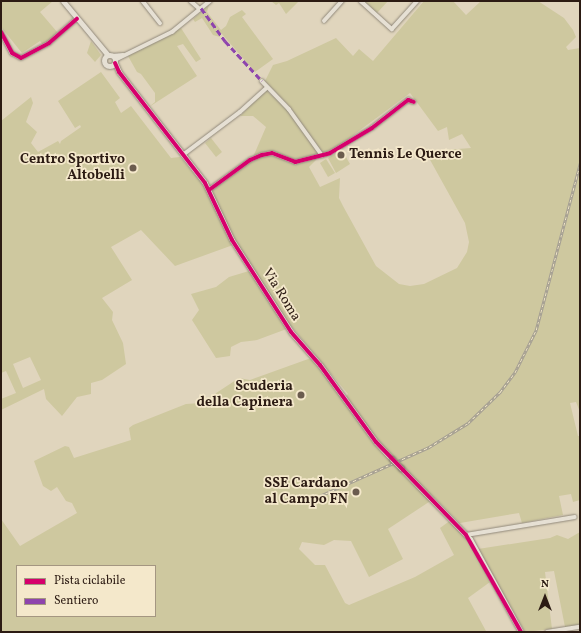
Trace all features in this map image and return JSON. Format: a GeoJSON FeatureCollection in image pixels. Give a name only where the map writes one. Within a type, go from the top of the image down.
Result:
{"type":"FeatureCollection","features":[{"type":"Feature","properties":{"kind":"street","name":"Via Roma"},"geometry":{"type":"LineString","coordinates":[[63,1],[100,49],[111,59],[119,72],[209,190],[232,240],[291,332],[320,365],[376,442],[466,535],[521,632]]}},
{"type":"Feature","properties":{"kind":"street"},"geometry":{"type":"LineString","coordinates":[[143,1],[160,22]]}},
{"type":"Feature","properties":{"kind":"street"},"geometry":{"type":"LineString","coordinates":[[191,1],[200,9]]}},
{"type":"Feature","properties":{"kind":"street"},"geometry":{"type":"LineString","coordinates":[[109,66],[111,59],[124,55],[172,32],[210,1]]}},
{"type":"Feature","properties":{"kind":"street"},"geometry":{"type":"LineString","coordinates":[[324,21],[342,1]]}},
{"type":"Feature","properties":{"kind":"street"},"geometry":{"type":"LineString","coordinates":[[361,1],[392,29],[417,1]]}},
{"type":"Feature","properties":{"kind":"street"},"geometry":{"type":"LineString","coordinates":[[1,32],[12,53],[21,58],[38,49],[77,19]]}},
{"type":"Feature","properties":{"kind":"street","name":"Via Roma"},"geometry":{"type":"LineString","coordinates":[[111,59],[109,66],[119,72]]}},
{"type":"Feature","properties":{"kind":"street"},"geometry":{"type":"LineString","coordinates":[[262,82],[289,109],[322,155]]}},
{"type":"Feature","properties":{"kind":"street"},"geometry":{"type":"LineString","coordinates":[[183,154],[240,112],[267,88]]}},
{"type":"Feature","properties":{"kind":"street"},"geometry":{"type":"LineString","coordinates":[[209,190],[250,160],[262,155],[272,153],[295,162],[322,155],[372,128],[408,100],[414,102]]}},
{"type":"Feature","properties":{"kind":"street"},"geometry":{"type":"LineString","coordinates":[[466,535],[575,517]]}},
{"type":"Feature","properties":{"kind":"street"},"geometry":{"type":"LineString","coordinates":[[547,632],[580,627]]}},
{"type":"Feature","properties":{"kind":"shaded area"},"geometry":{"type":"Polygon","coordinates":[[[1,1],[53,1],[40,12],[58,33],[43,45],[40,41],[22,53],[1,27],[1,1]]]}},
{"type":"Feature","properties":{"kind":"shaded area"},"geometry":{"type":"Polygon","coordinates":[[[271,1],[299,1],[286,14],[279,3],[276,5],[271,1]]]}},
{"type":"Feature","properties":{"kind":"shaded area"},"geometry":{"type":"Polygon","coordinates":[[[363,1],[388,1],[377,13],[363,1]]]}},
{"type":"Feature","properties":{"kind":"shaded area"},"geometry":{"type":"Polygon","coordinates":[[[424,1],[453,1],[466,15],[481,1],[538,1],[564,18],[573,30],[576,37],[566,47],[568,50],[580,48],[580,412],[576,402],[570,403],[578,436],[580,436],[580,500],[573,502],[571,494],[559,496],[563,515],[522,523],[519,513],[460,523],[435,498],[388,529],[403,559],[369,577],[351,541],[334,540],[324,545],[302,542],[299,549],[315,565],[325,565],[345,603],[349,605],[415,577],[454,555],[440,528],[451,520],[472,547],[490,582],[468,598],[486,631],[484,632],[1,632],[1,519],[20,546],[77,513],[72,503],[66,501],[57,487],[51,491],[43,486],[34,461],[65,446],[69,447],[74,458],[131,440],[129,428],[133,425],[186,404],[201,403],[239,378],[250,380],[311,358],[343,399],[348,394],[292,327],[257,340],[241,342],[231,347],[230,356],[216,358],[192,320],[199,310],[191,294],[216,287],[229,277],[249,271],[233,245],[175,266],[141,230],[111,247],[132,280],[102,298],[113,312],[112,320],[123,343],[126,364],[102,380],[91,383],[91,394],[77,397],[62,416],[46,399],[44,389],[1,410],[1,399],[16,393],[6,371],[1,373],[1,121],[31,97],[33,103],[26,122],[37,132],[31,143],[38,152],[58,141],[60,144],[61,141],[81,127],[80,125],[75,128],[58,101],[101,72],[120,98],[115,102],[121,113],[131,106],[171,158],[180,157],[209,192],[247,165],[253,157],[266,127],[253,116],[240,116],[266,90],[287,109],[318,152],[317,159],[309,167],[320,187],[340,178],[339,198],[376,266],[399,284],[410,286],[424,284],[457,268],[467,252],[469,242],[465,223],[429,158],[435,154],[439,155],[444,150],[471,148],[462,134],[449,140],[447,127],[438,131],[410,93],[340,145],[323,153],[289,106],[265,81],[273,65],[287,61],[336,38],[353,56],[359,49],[373,61],[424,1]],[[30,357],[13,364],[23,388],[41,380],[30,357]]]}},
{"type":"Feature","properties":{"kind":"shaded area"},"geometry":{"type":"Polygon","coordinates":[[[209,5],[207,12],[221,30],[226,26],[230,17],[242,10],[246,14],[242,17],[273,59],[255,72],[221,33],[220,37],[213,35],[202,18],[195,22],[193,19],[209,5]]]}},
{"type":"Feature","properties":{"kind":"shaded area"},"geometry":{"type":"Polygon","coordinates":[[[181,28],[201,59],[196,62],[183,44],[177,46],[197,76],[149,107],[155,102],[155,93],[141,74],[137,72],[128,56],[181,28]]]}},
{"type":"Feature","properties":{"kind":"shaded area"},"geometry":{"type":"Polygon","coordinates":[[[91,41],[101,55],[95,62],[87,53],[91,41]]]}},
{"type":"Feature","properties":{"kind":"shaded area"},"geometry":{"type":"Polygon","coordinates":[[[211,138],[222,152],[216,157],[205,143],[211,138]]]}},
{"type":"Feature","properties":{"kind":"shaded area"},"geometry":{"type":"Polygon","coordinates":[[[342,150],[350,164],[336,173],[328,158],[342,150]]]}},
{"type":"Feature","properties":{"kind":"shaded area"},"geometry":{"type":"Polygon","coordinates":[[[326,159],[335,173],[328,177],[320,163],[326,159]]]}},
{"type":"Feature","properties":{"kind":"shaded area"},"geometry":{"type":"Polygon","coordinates":[[[580,532],[580,625],[565,627],[554,571],[545,572],[552,629],[525,632],[478,549],[550,538],[557,535],[568,539],[580,532]]]}},
{"type":"Feature","properties":{"kind":"railway"},"geometry":{"type":"LineString","coordinates":[[320,496],[429,447],[468,423],[500,392],[515,372],[536,330],[580,163]]}},
{"type":"Feature","properties":{"kind":"marked path"},"geometry":{"type":"LineString","coordinates":[[201,8],[225,41],[262,81]]}},
{"type":"Feature","properties":{"kind":"cycle path"},"geometry":{"type":"LineString","coordinates":[[1,32],[12,53],[21,58],[49,43],[77,19]]}},
{"type":"Feature","properties":{"kind":"cycle path"},"geometry":{"type":"LineString","coordinates":[[115,63],[119,72],[205,183],[232,240],[291,332],[320,365],[376,442],[466,535],[521,632]]}},
{"type":"Feature","properties":{"kind":"cycle path"},"geometry":{"type":"LineString","coordinates":[[209,190],[250,160],[262,155],[272,153],[295,162],[330,153],[372,128],[408,100],[414,102]]}},
{"type":"Feature","properties":{"kind":"place","name":"Tennis Le Querce"},"geometry":{"type":"Point","coordinates":[341,155]}},
{"type":"Feature","properties":{"kind":"place","name":"Centro Sportivo Altobelli"},"geometry":{"type":"Point","coordinates":[133,168]}},
{"type":"Feature","properties":{"kind":"place","name":"Scuderia della Capinera"},"geometry":{"type":"Point","coordinates":[301,395]}},
{"type":"Feature","properties":{"kind":"place","name":"SSE Cardano al Campo FN"},"geometry":{"type":"Point","coordinates":[356,492]}}]}
